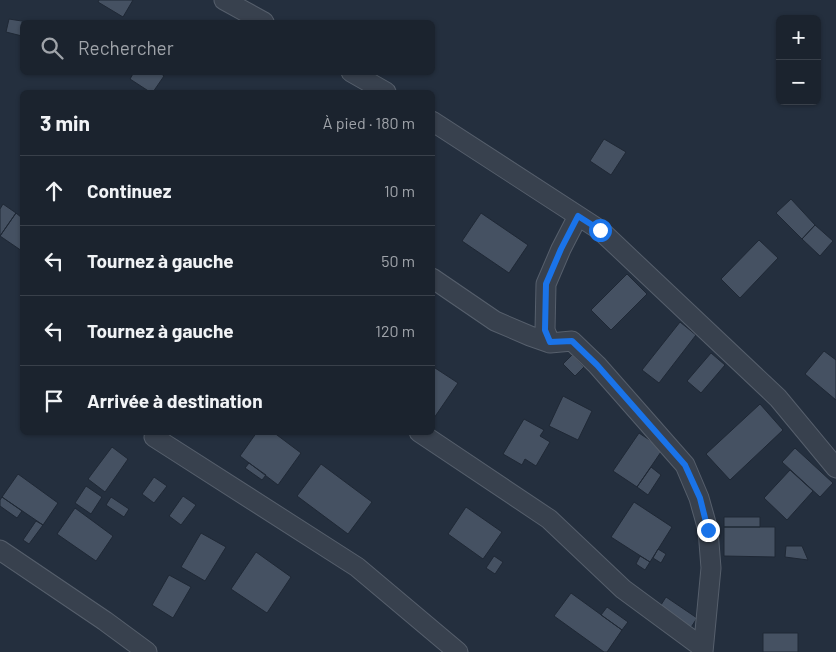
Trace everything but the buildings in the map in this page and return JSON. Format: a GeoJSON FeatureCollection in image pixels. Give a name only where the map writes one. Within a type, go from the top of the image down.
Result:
{"type":"FeatureCollection","features":[{"type":"Feature","properties":{"kind":"street"},"geometry":{"type":"LineString","coordinates":[[224,0],[260,20]]}},
{"type":"Feature","properties":{"kind":"street"},"geometry":{"type":"LineString","coordinates":[[356,75],[382,90]]}},
{"type":"Feature","properties":{"kind":"street"},"geometry":{"type":"LineString","coordinates":[[435,123],[600,230],[778,398],[836,468]]}},
{"type":"Feature","properties":{"kind":"street"},"geometry":{"type":"LineString","coordinates":[[550,342],[545,330],[546,284],[578,216]]}},
{"type":"Feature","properties":{"kind":"street"},"geometry":{"type":"LineString","coordinates":[[435,280],[495,321],[530,336],[550,342],[572,341],[597,365],[685,465],[700,498],[708,530],[711,568],[703,650]]}},
{"type":"Feature","properties":{"kind":"street"},"geometry":{"type":"LineString","coordinates":[[423,435],[549,519],[623,589],[703,650]]}},
{"type":"Feature","properties":{"kind":"street"},"geometry":{"type":"LineString","coordinates":[[154,438],[357,567],[458,652]]}},
{"type":"Feature","properties":{"kind":"street"},"geometry":{"type":"LineString","coordinates":[[0,550],[105,621],[147,652]]}},
{"type":"Feature","properties":{"kind":"route"},"geometry":{"type":"LineString","coordinates":[[600,230],[578,216],[546,284],[545,330],[550,342],[572,341],[597,365],[685,465],[700,498],[708,530]]}}]}
